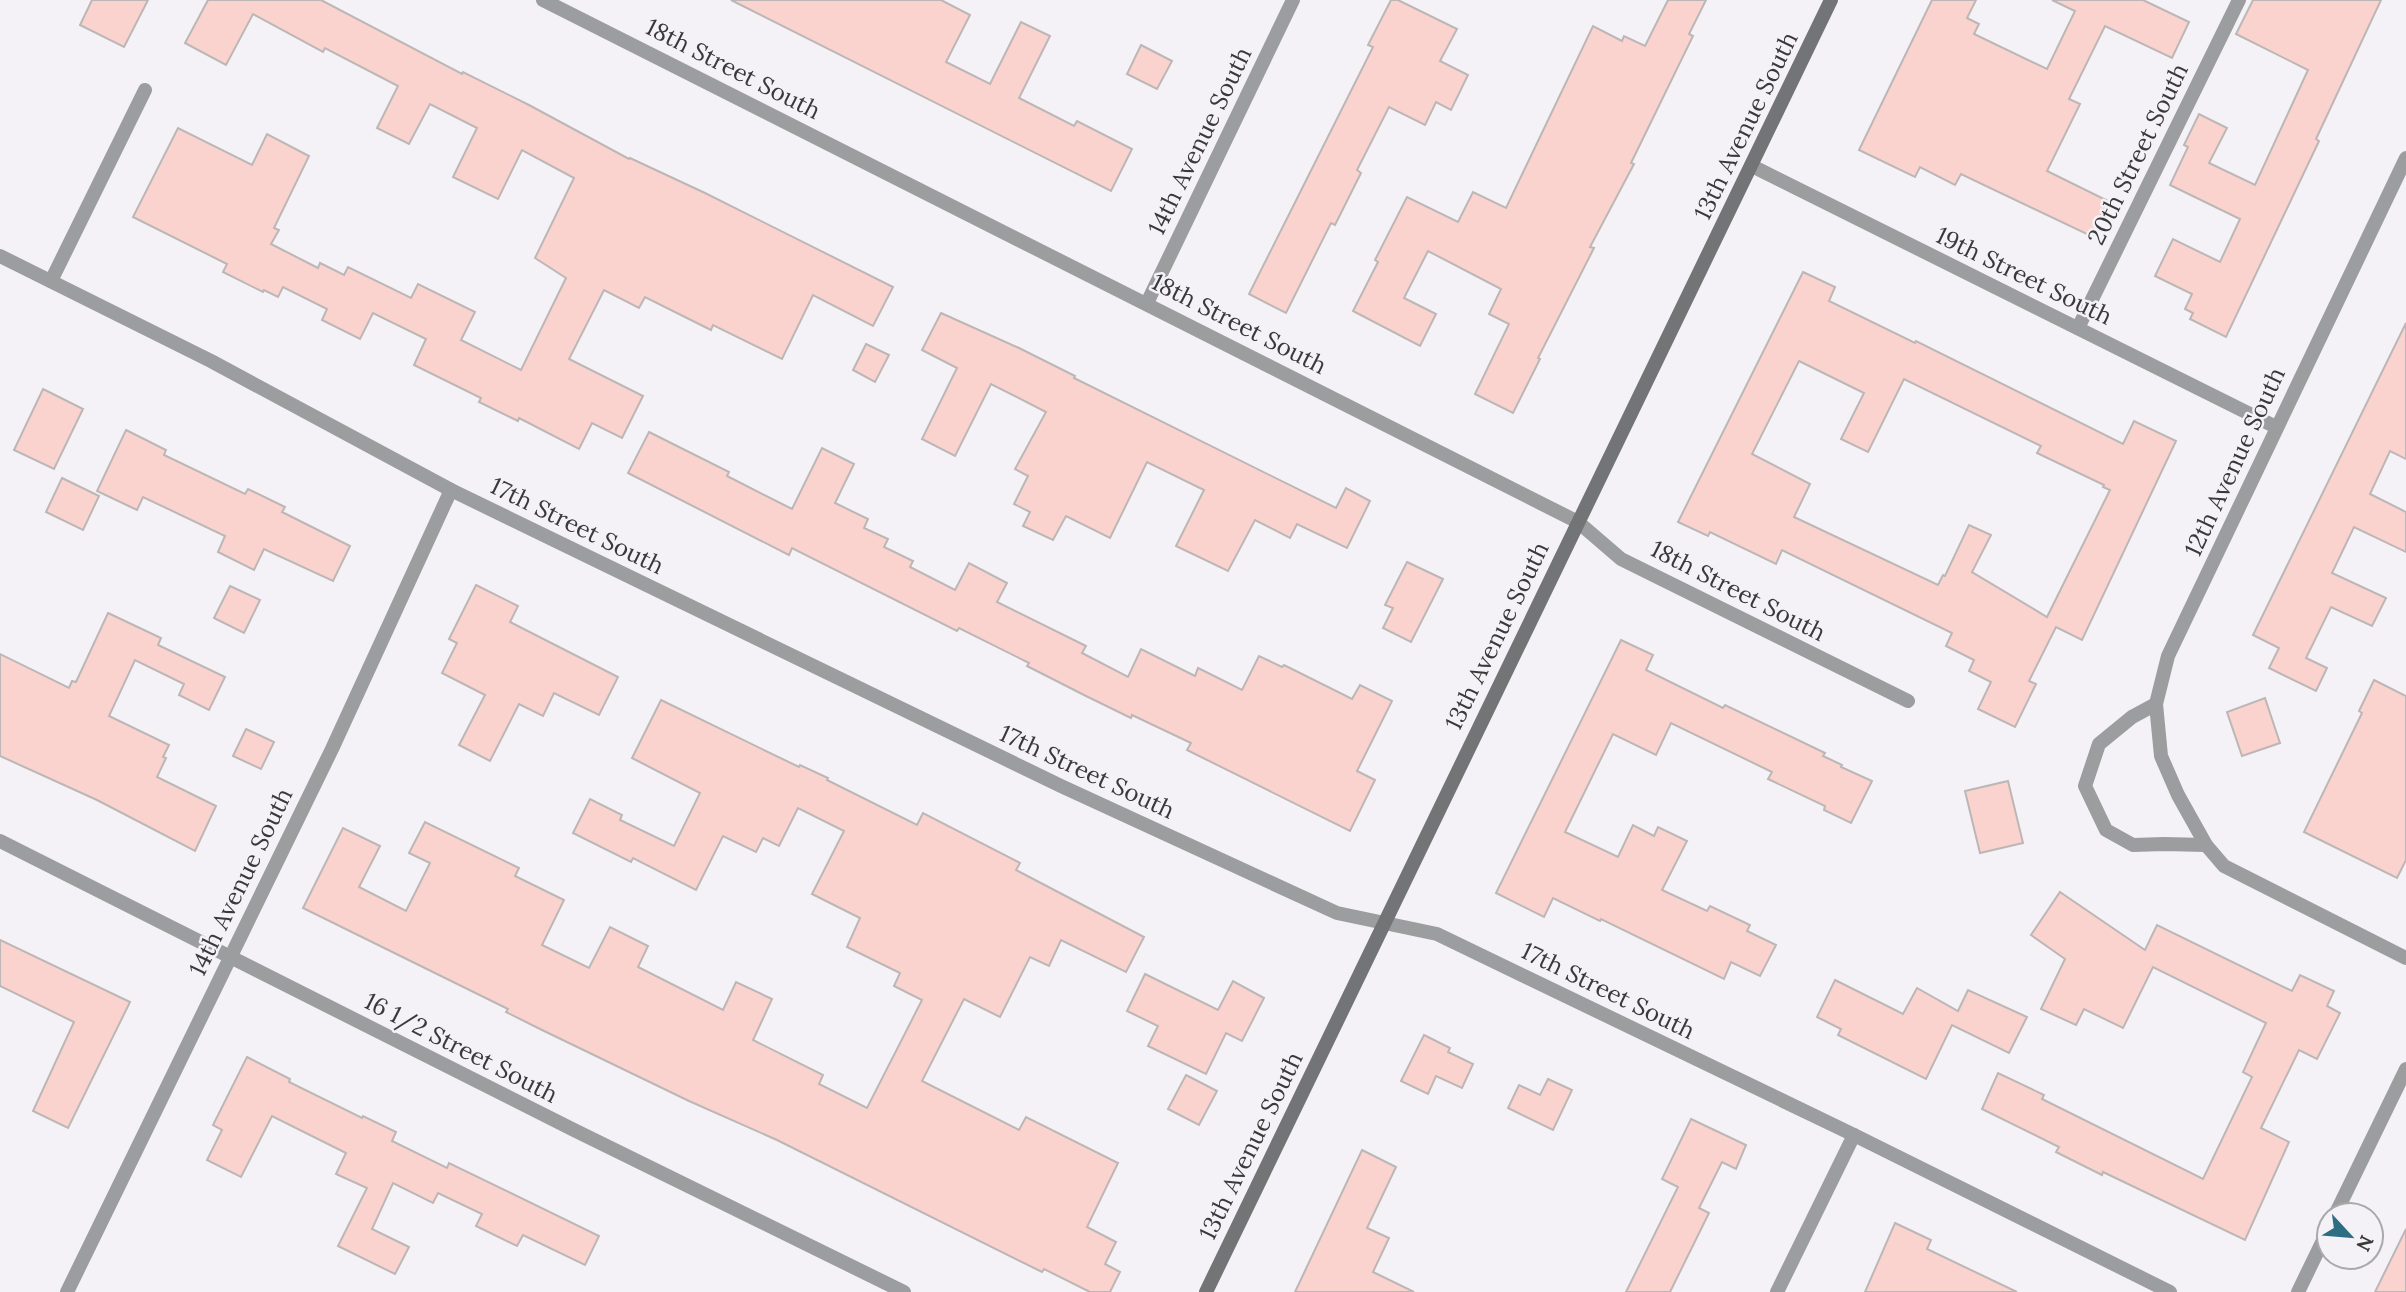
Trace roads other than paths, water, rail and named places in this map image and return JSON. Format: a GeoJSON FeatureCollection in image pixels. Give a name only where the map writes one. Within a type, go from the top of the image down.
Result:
{"type":"FeatureCollection","features":[{"type":"Feature","properties":{"kind":"main road","name":"13th Avenue South"},"geometry":{"type":"LineString","coordinates":[[1206,1292],[1831,0]]}},
{"type":"Feature","properties":{"kind":"street","name":"18th Street South"},"geometry":{"type":"LineString","coordinates":[[543,0],[1578,522],[1622,559],[1908,701]]}},
{"type":"Feature","properties":{"kind":"street","name":"14th Avenue South"},"geometry":{"type":"LineString","coordinates":[[1147,303],[1293,0]]}},
{"type":"Feature","properties":{"kind":"street","name":"20th Street South"},"geometry":{"type":"LineString","coordinates":[[2078,328],[2239,0]]}},
{"type":"Feature","properties":{"kind":"street"},"geometry":{"type":"LineString","coordinates":[[51,281],[145,90]]}},
{"type":"Feature","properties":{"kind":"street","name":"12th Avenue South"},"geometry":{"type":"LineString","coordinates":[[2206,845],[2178,795],[2161,756],[2156,704],[2168,656],[2406,158]]}},
{"type":"Feature","properties":{"kind":"street","name":"19th Street South"},"geometry":{"type":"LineString","coordinates":[[1752,166],[2276,427]]}},
{"type":"Feature","properties":{"kind":"street","name":"17th Street South"},"geometry":{"type":"LineString","coordinates":[[0,256],[211,361],[451,490],[1061,786],[1337,913],[1437,934],[1854,1135],[2170,1292]]}},
{"type":"Feature","properties":{"kind":"street","name":"14th Avenue South"},"geometry":{"type":"LineString","coordinates":[[67,1292],[332,749],[451,490]]}},
{"type":"Feature","properties":{"kind":"street"},"geometry":{"type":"LineString","coordinates":[[2156,704],[2132,717],[2099,744],[2085,786],[2106,830],[2133,845],[2206,845],[2224,866],[2406,958]]}},
{"type":"Feature","properties":{"kind":"street","name":"16 1/2 Street South"},"geometry":{"type":"LineString","coordinates":[[0,841],[574,1130],[904,1292]]}},
{"type":"Feature","properties":{"kind":"street"},"geometry":{"type":"LineString","coordinates":[[2342,1201],[2406,1069]]}},
{"type":"Feature","properties":{"kind":"street"},"geometry":{"type":"LineString","coordinates":[[1777,1292],[1854,1135]]}},
{"type":"Feature","properties":{"kind":"street"},"geometry":{"type":"LineString","coordinates":[[2298,1292],[2315,1257]]}}]}
